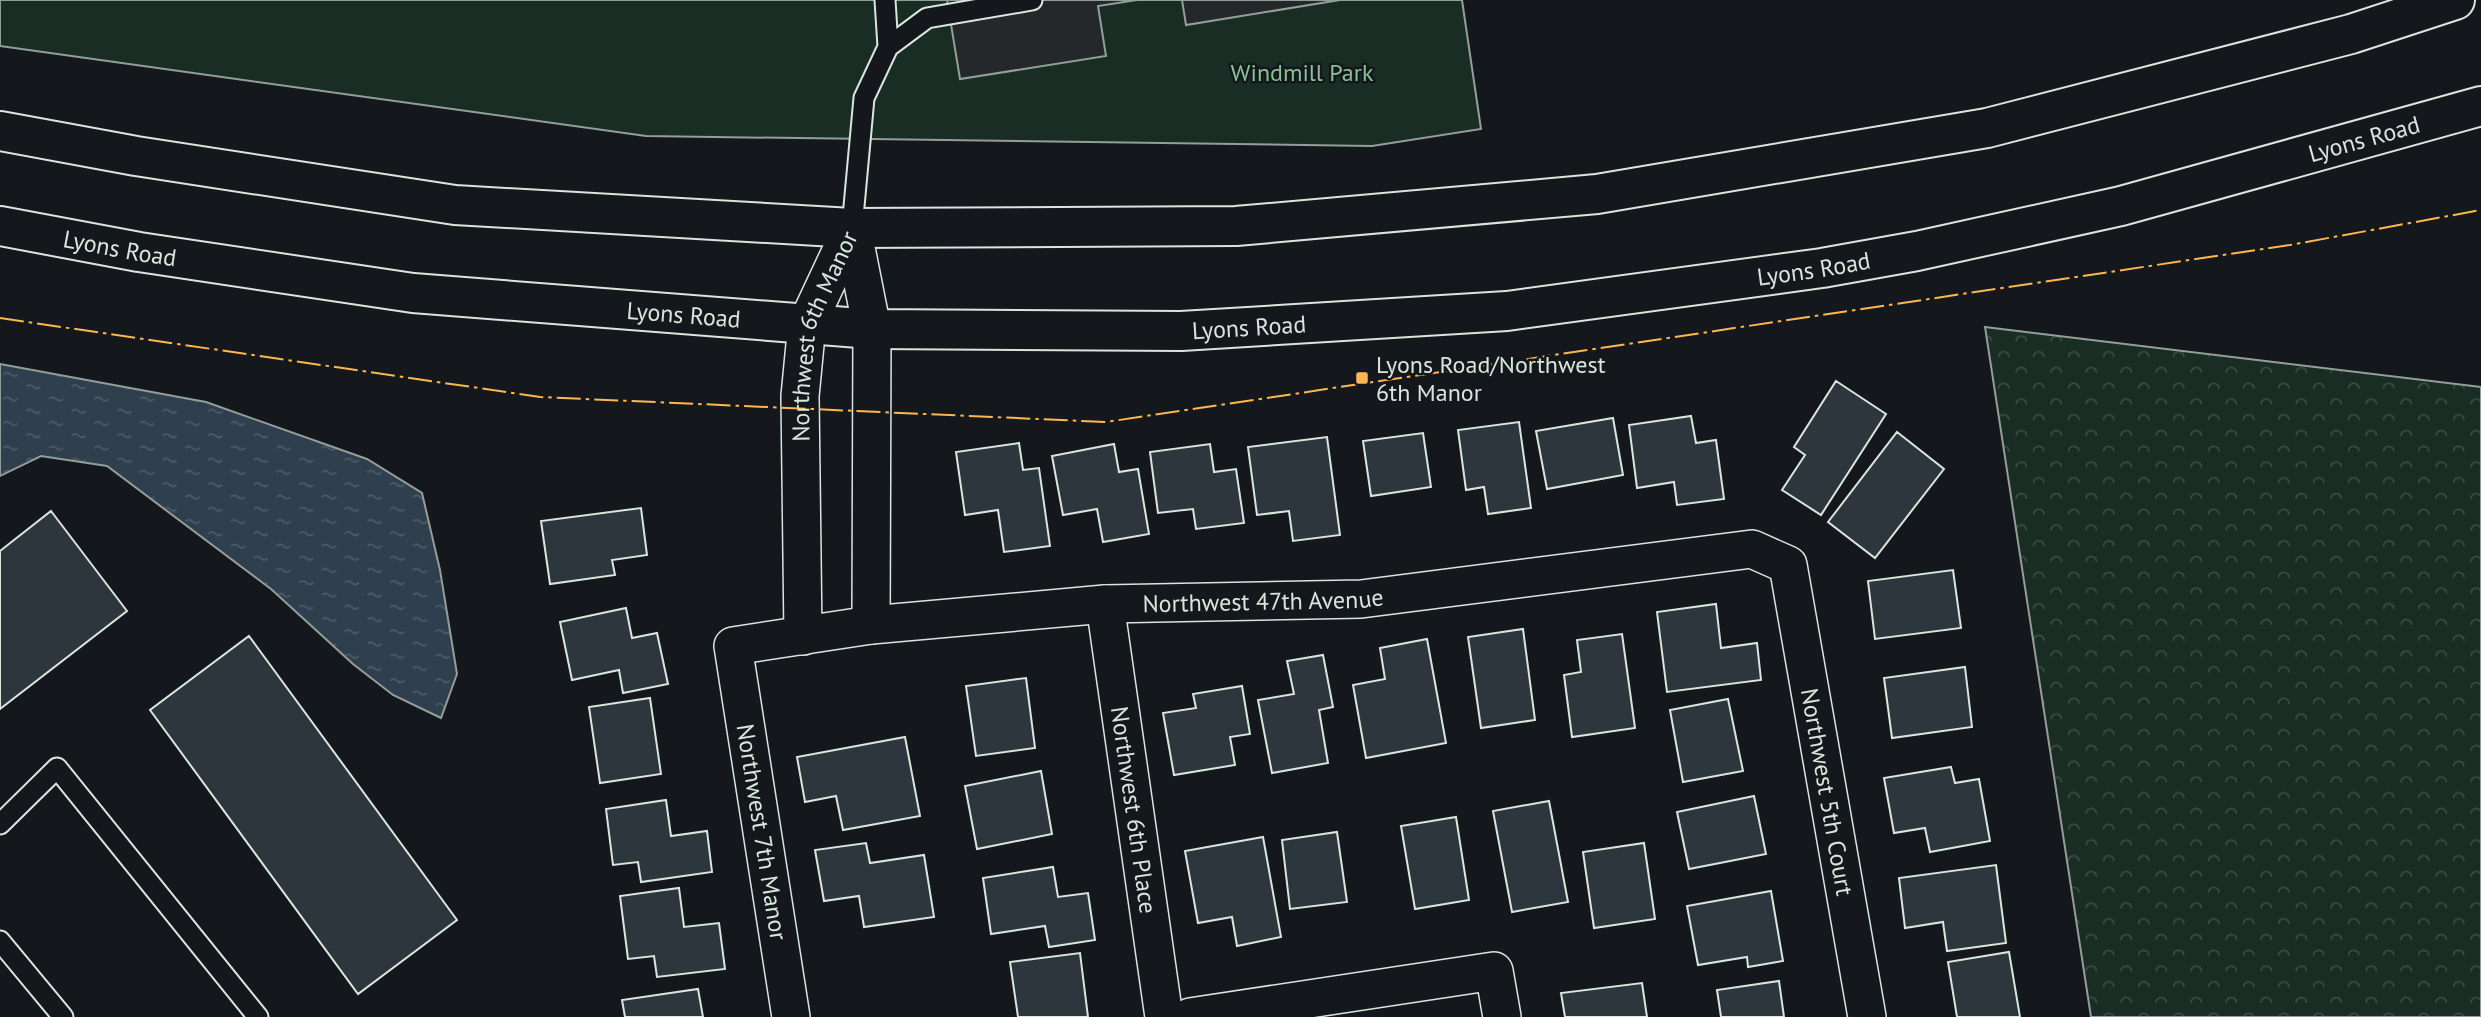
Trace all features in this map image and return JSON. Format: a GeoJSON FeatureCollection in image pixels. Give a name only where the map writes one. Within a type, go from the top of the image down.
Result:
{"type":"FeatureCollection","features":[{"type":"Feature","properties":{"kind":"main road"},"geometry":{"type":"LineString","coordinates":[[0,131],[136,156],[455,205],[852,228],[1236,226],[1597,194],[1987,128],[2351,34],[2455,0]]}},
{"type":"Feature","properties":{"kind":"main road","name":"Lyons Road"},"geometry":{"type":"LineString","coordinates":[[0,226],[139,252],[413,293],[872,330],[1181,331],[1507,311],[1758,278],[1917,251],[2121,206],[2481,106]]}},
{"type":"Feature","properties":{"kind":"street","name":"Northwest 6th Manor"},"geometry":{"type":"LineString","coordinates":[[803,636],[800,396],[807,324],[852,228]]}},
{"type":"Feature","properties":{"kind":"street","name":"Northwest 6th Manor"},"geometry":{"type":"LineString","coordinates":[[852,228],[872,330],[871,625]]}},
{"type":"Feature","properties":{"kind":"street","name":"Northwest 47th Avenue"},"geometry":{"type":"LineString","coordinates":[[733,646],[871,625],[1105,604],[1361,598],[1752,549],[1788,565]]}},
{"type":"Feature","properties":{"kind":"street","name":"Northwest 5th Court"},"geometry":{"type":"LineString","coordinates":[[1788,565],[1867,1017]]}},
{"type":"Feature","properties":{"kind":"street","name":"Northwest 6th Place"},"geometry":{"type":"LineString","coordinates":[[1105,604],[1164,1017]]}},
{"type":"Feature","properties":{"kind":"street","name":"Northwest 7th Manor"},"geometry":{"type":"LineString","coordinates":[[733,646],[791,1017]]}},
{"type":"Feature","properties":{"kind":"street"},"geometry":{"type":"LineString","coordinates":[[1190,1017],[1494,971],[1502,1017]]}},
{"type":"Feature","properties":{"kind":"lane"},"geometry":{"type":"LineString","coordinates":[[885,0],[888,47]]}},
{"type":"Feature","properties":{"kind":"lane"},"geometry":{"type":"LineString","coordinates":[[852,228],[864,98],[888,47],[927,18],[1032,0]]}},
{"type":"Feature","properties":{"kind":"lane"},"geometry":{"type":"LineString","coordinates":[[0,824],[57,768],[258,1017]]}},
{"type":"Feature","properties":{"kind":"lane"},"geometry":{"type":"LineString","coordinates":[[0,941],[63,1017]]}},
{"type":"Feature","properties":{"kind":"green space","name":"Windmill Park"},"geometry":{"type":"Polygon","coordinates":[[[0,0],[1462,0],[1481,129],[1372,146],[646,136],[0,46],[0,0]]]}},
{"type":"Feature","properties":{"kind":"green space"},"geometry":{"type":"Polygon","coordinates":[[[1985,327],[2481,387],[2481,1017],[2091,1017],[1985,327]]]}},
{"type":"Feature","properties":{"kind":"shaded area"},"geometry":{"type":"Polygon","coordinates":[[[947,0],[1137,0],[1098,6],[1106,56],[960,79],[947,0]]]}},
{"type":"Feature","properties":{"kind":"shaded area"},"geometry":{"type":"Polygon","coordinates":[[[1182,0],[1340,0],[1186,25],[1182,0]]]}},
{"type":"Feature","properties":{"kind":"water"},"geometry":{"type":"Polygon","coordinates":[[[0,364],[206,402],[367,459],[422,493],[440,570],[457,674],[441,718],[393,695],[353,664],[271,589],[107,466],[41,456],[0,476],[0,364]]]}},
{"type":"Feature","properties":{"kind":"building"},"geometry":{"type":"Polygon","coordinates":[[[1836,381],[1886,414],[1821,515],[1782,490],[1805,455],[1794,447],[1836,381]]]}},
{"type":"Feature","properties":{"kind":"building"},"geometry":{"type":"Polygon","coordinates":[[[1691,416],[1696,443],[1716,440],[1724,499],[1677,505],[1674,482],[1637,488],[1629,425],[1691,416]]]}},
{"type":"Feature","properties":{"kind":"building"},"geometry":{"type":"Polygon","coordinates":[[[1613,418],[1623,475],[1547,489],[1536,431],[1613,418]]]}},
{"type":"Feature","properties":{"kind":"building"},"geometry":{"type":"Polygon","coordinates":[[[1519,422],[1531,508],[1488,514],[1484,487],[1466,490],[1458,430],[1519,422]]]}},
{"type":"Feature","properties":{"kind":"building"},"geometry":{"type":"Polygon","coordinates":[[[1897,432],[1944,469],[1875,558],[1828,522],[1897,432]]]}},
{"type":"Feature","properties":{"kind":"building"},"geometry":{"type":"Polygon","coordinates":[[[1423,433],[1431,487],[1371,496],[1363,441],[1423,433]]]}},
{"type":"Feature","properties":{"kind":"building"},"geometry":{"type":"Polygon","coordinates":[[[1327,437],[1340,535],[1293,541],[1289,511],[1257,515],[1248,447],[1327,437]]]}},
{"type":"Feature","properties":{"kind":"building"},"geometry":{"type":"Polygon","coordinates":[[[1019,443],[1023,470],[1039,468],[1050,546],[1004,552],[998,510],[965,515],[956,452],[1019,443]]]}},
{"type":"Feature","properties":{"kind":"building"},"geometry":{"type":"Polygon","coordinates":[[[1114,444],[1119,472],[1138,469],[1149,534],[1103,542],[1097,509],[1063,515],[1052,456],[1114,444]]]}},
{"type":"Feature","properties":{"kind":"building"},"geometry":{"type":"Polygon","coordinates":[[[1210,444],[1214,472],[1236,469],[1244,523],[1196,529],[1193,509],[1158,513],[1150,452],[1210,444]]]}},
{"type":"Feature","properties":{"kind":"building"},"geometry":{"type":"Polygon","coordinates":[[[641,508],[647,555],[612,560],[615,575],[550,584],[541,521],[641,508]]]}},
{"type":"Feature","properties":{"kind":"building"},"geometry":{"type":"Polygon","coordinates":[[[51,511],[127,611],[0,709],[0,551],[51,511]]]}},
{"type":"Feature","properties":{"kind":"building"},"geometry":{"type":"Polygon","coordinates":[[[1953,570],[1961,628],[1875,639],[1868,581],[1953,570]]]}},
{"type":"Feature","properties":{"kind":"building"},"geometry":{"type":"Polygon","coordinates":[[[1716,604],[1721,648],[1757,643],[1761,680],[1667,692],[1657,612],[1716,604]]]}},
{"type":"Feature","properties":{"kind":"building"},"geometry":{"type":"Polygon","coordinates":[[[626,608],[632,638],[657,633],[668,684],[623,693],[619,670],[572,680],[560,622],[626,608]]]}},
{"type":"Feature","properties":{"kind":"building"},"geometry":{"type":"Polygon","coordinates":[[[1523,629],[1535,720],[1481,728],[1468,637],[1523,629]]]}},
{"type":"Feature","properties":{"kind":"building"},"geometry":{"type":"Polygon","coordinates":[[[1622,634],[1635,728],[1572,737],[1564,675],[1581,672],[1577,640],[1622,634]]]}},
{"type":"Feature","properties":{"kind":"building"},"geometry":{"type":"Polygon","coordinates":[[[249,636],[457,920],[358,994],[150,710],[249,636]]]}},
{"type":"Feature","properties":{"kind":"building"},"geometry":{"type":"Polygon","coordinates":[[[1427,639],[1446,743],[1366,758],[1353,685],[1385,679],[1380,648],[1427,639]]]}},
{"type":"Feature","properties":{"kind":"building"},"geometry":{"type":"Polygon","coordinates":[[[1323,655],[1333,707],[1319,710],[1328,763],[1272,773],[1258,700],[1294,694],[1287,661],[1323,655]]]}},
{"type":"Feature","properties":{"kind":"building"},"geometry":{"type":"Polygon","coordinates":[[[1965,667],[1972,727],[1892,738],[1884,678],[1965,667]]]}},
{"type":"Feature","properties":{"kind":"building"},"geometry":{"type":"Polygon","coordinates":[[[1026,678],[1035,748],[976,756],[966,686],[1026,678]]]}},
{"type":"Feature","properties":{"kind":"building"},"geometry":{"type":"Polygon","coordinates":[[[1242,686],[1250,734],[1230,737],[1235,765],[1174,775],[1163,713],[1196,708],[1193,694],[1242,686]]]}},
{"type":"Feature","properties":{"kind":"building"},"geometry":{"type":"Polygon","coordinates":[[[650,698],[661,774],[600,783],[589,707],[650,698]]]}},
{"type":"Feature","properties":{"kind":"building"},"geometry":{"type":"Polygon","coordinates":[[[1728,699],[1743,771],[1683,782],[1670,710],[1728,699]]]}},
{"type":"Feature","properties":{"kind":"building"},"geometry":{"type":"Polygon","coordinates":[[[905,737],[920,816],[843,830],[836,796],[805,802],[797,757],[905,737]]]}},
{"type":"Feature","properties":{"kind":"building"},"geometry":{"type":"Polygon","coordinates":[[[1951,767],[1955,783],[1979,779],[1990,841],[1930,852],[1925,828],[1894,833],[1884,778],[1951,767]]]}},
{"type":"Feature","properties":{"kind":"building"},"geometry":{"type":"Polygon","coordinates":[[[1041,771],[1052,834],[977,849],[965,786],[1041,771]]]}},
{"type":"Feature","properties":{"kind":"building"},"geometry":{"type":"Polygon","coordinates":[[[1754,796],[1766,854],[1689,869],[1677,812],[1754,796]]]}},
{"type":"Feature","properties":{"kind":"building"},"geometry":{"type":"Polygon","coordinates":[[[666,800],[671,836],[707,831],[712,872],[641,882],[638,862],[613,865],[606,809],[666,800]]]}},
{"type":"Feature","properties":{"kind":"building"},"geometry":{"type":"Polygon","coordinates":[[[1549,801],[1568,902],[1512,912],[1493,811],[1549,801]]]}},
{"type":"Feature","properties":{"kind":"building"},"geometry":{"type":"Polygon","coordinates":[[[1456,817],[1469,900],[1415,909],[1401,826],[1456,817]]]}},
{"type":"Feature","properties":{"kind":"building"},"geometry":{"type":"Polygon","coordinates":[[[1337,832],[1347,902],[1290,909],[1282,840],[1337,832]]]}},
{"type":"Feature","properties":{"kind":"building"},"geometry":{"type":"Polygon","coordinates":[[[1263,837],[1281,937],[1237,946],[1232,917],[1198,923],[1185,851],[1263,837]]]}},
{"type":"Feature","properties":{"kind":"building"},"geometry":{"type":"Polygon","coordinates":[[[866,843],[870,863],[924,855],[934,917],[864,927],[859,896],[824,901],[815,850],[866,843]]]}},
{"type":"Feature","properties":{"kind":"building"},"geometry":{"type":"Polygon","coordinates":[[[1644,843],[1655,919],[1594,928],[1583,852],[1644,843]]]}},
{"type":"Feature","properties":{"kind":"building"},"geometry":{"type":"Polygon","coordinates":[[[1996,865],[2006,943],[1947,951],[1943,922],[1905,928],[1899,878],[1996,865]]]}},
{"type":"Feature","properties":{"kind":"building"},"geometry":{"type":"Polygon","coordinates":[[[1053,867],[1058,897],[1088,893],[1095,940],[1049,947],[1045,926],[991,934],[983,878],[1053,867]]]}},
{"type":"Feature","properties":{"kind":"building"},"geometry":{"type":"Polygon","coordinates":[[[679,888],[684,927],[719,923],[725,969],[657,977],[654,956],[628,959],[620,896],[679,888]]]}},
{"type":"Feature","properties":{"kind":"building"},"geometry":{"type":"Polygon","coordinates":[[[1771,891],[1783,961],[1748,967],[1747,957],[1698,965],[1687,906],[1771,891]]]}},
{"type":"Feature","properties":{"kind":"building"},"geometry":{"type":"Polygon","coordinates":[[[2009,952],[2020,1017],[1957,1017],[1948,962],[2009,952]]]}},
{"type":"Feature","properties":{"kind":"building"},"geometry":{"type":"Polygon","coordinates":[[[1080,953],[1088,1017],[1018,1017],[1010,962],[1080,953]]]}},
{"type":"Feature","properties":{"kind":"building"},"geometry":{"type":"Polygon","coordinates":[[[1779,981],[1784,1017],[1721,1017],[1717,990],[1779,981]]]}},
{"type":"Feature","properties":{"kind":"building"},"geometry":{"type":"Polygon","coordinates":[[[1642,983],[1647,1017],[1565,1017],[1561,993],[1642,983]]]}},
{"type":"Feature","properties":{"kind":"building"},"geometry":{"type":"Polygon","coordinates":[[[698,989],[703,1017],[625,1017],[622,1000],[698,989]]]}},
{"type":"Feature","properties":{"kind":"power"},"geometry":{"type":"LineString","coordinates":[[0,318],[540,397],[1106,422],[2290,245],[2481,210]]}},
{"type":"Feature","properties":{"kind":"place","name":"Lyons Road/Northwest 6th Manor"},"geometry":{"type":"Point","coordinates":[1362,378]}}]}
